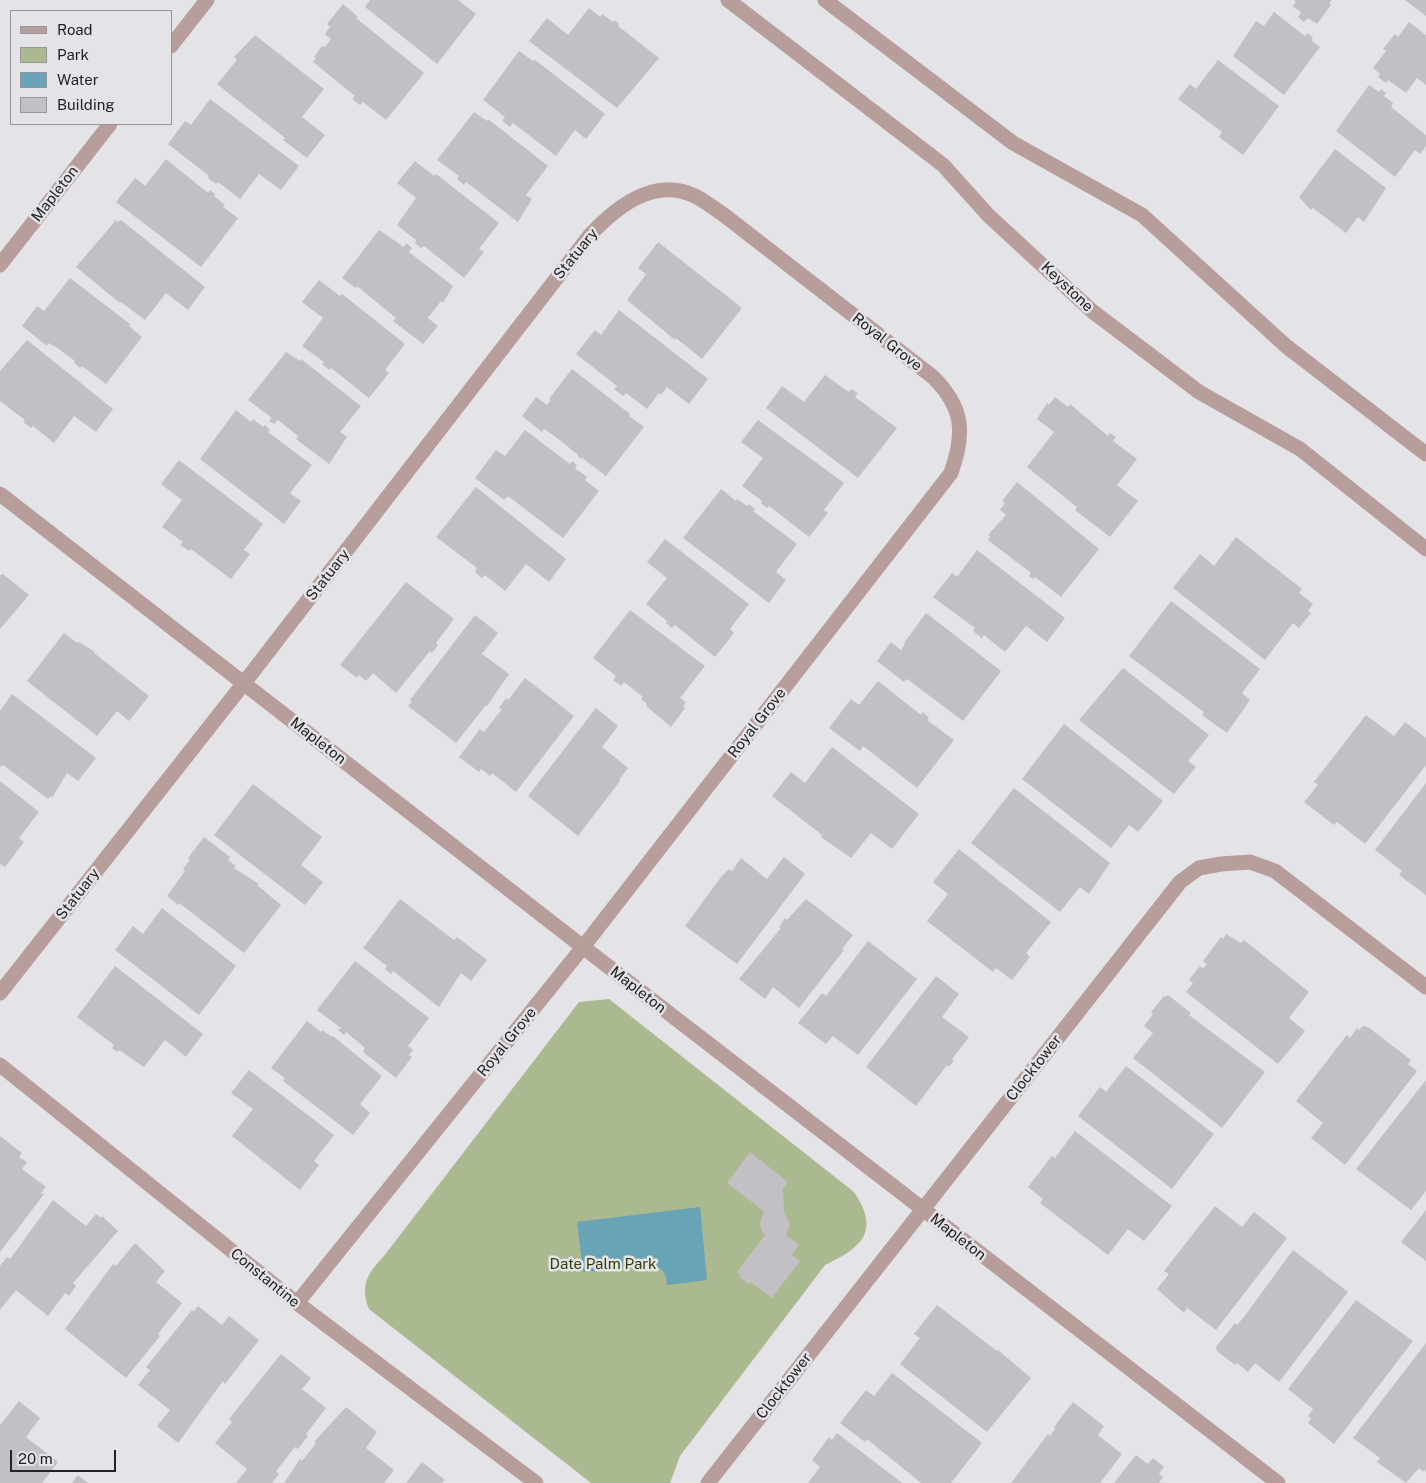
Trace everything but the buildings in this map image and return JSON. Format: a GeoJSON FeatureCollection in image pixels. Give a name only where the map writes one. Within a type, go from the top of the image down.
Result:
{"type":"FeatureCollection","features":[{"type":"Feature","properties":{"kind":"street"},"geometry":{"type":"LineString","coordinates":[[172,45],[207,0]]}},
{"type":"Feature","properties":{"kind":"street","name":"Keystone"},"geometry":{"type":"LineString","coordinates":[[728,0],[943,165],[990,216],[1092,311],[1199,392],[1300,449],[1426,549]]}},
{"type":"Feature","properties":{"kind":"street"},"geometry":{"type":"LineString","coordinates":[[825,0],[1013,143],[1142,215],[1286,346],[1426,454]]}},
{"type":"Feature","properties":{"kind":"street","name":"Mapleton"},"geometry":{"type":"LineString","coordinates":[[0,265],[109,125]]}},
{"type":"Feature","properties":{"kind":"street","name":"Statuary"},"geometry":{"type":"LineString","coordinates":[[0,993],[244,683],[590,235],[613,211],[635,198],[656,191],[678,190]]}},
{"type":"Feature","properties":{"kind":"street","name":"Royal Grove"},"geometry":{"type":"LineString","coordinates":[[297,1303],[583,947],[951,473],[958,451],[961,430],[955,406],[945,390],[933,377],[724,215],[695,196],[678,190]]}},
{"type":"Feature","properties":{"kind":"street","name":"Mapleton"},"geometry":{"type":"LineString","coordinates":[[0,494],[922,1210],[1278,1483]]}},
{"type":"Feature","properties":{"kind":"street","name":"Clocktower"},"geometry":{"type":"LineString","coordinates":[[708,1483],[1180,882],[1199,868],[1250,862],[1275,871],[1426,987]]}},
{"type":"Feature","properties":{"kind":"street","name":"Constantine"},"geometry":{"type":"LineString","coordinates":[[0,1065],[297,1303],[536,1483]]}},
{"type":"Feature","properties":{"kind":"green space","name":"Date Palm Park"},"geometry":{"type":"Polygon","coordinates":[[[609,999],[854,1192],[866,1218],[866,1228],[863,1237],[849,1252],[825,1265],[680,1456],[670,1483],[591,1483],[369,1309],[366,1301],[365,1286],[373,1268],[579,1002],[609,999]]]}},
{"type":"Feature","properties":{"kind":"water"},"geometry":{"type":"Polygon","coordinates":[[[700,1207],[707,1280],[667,1285],[663,1272],[652,1265],[583,1272],[577,1222],[700,1207]]]}}]}
